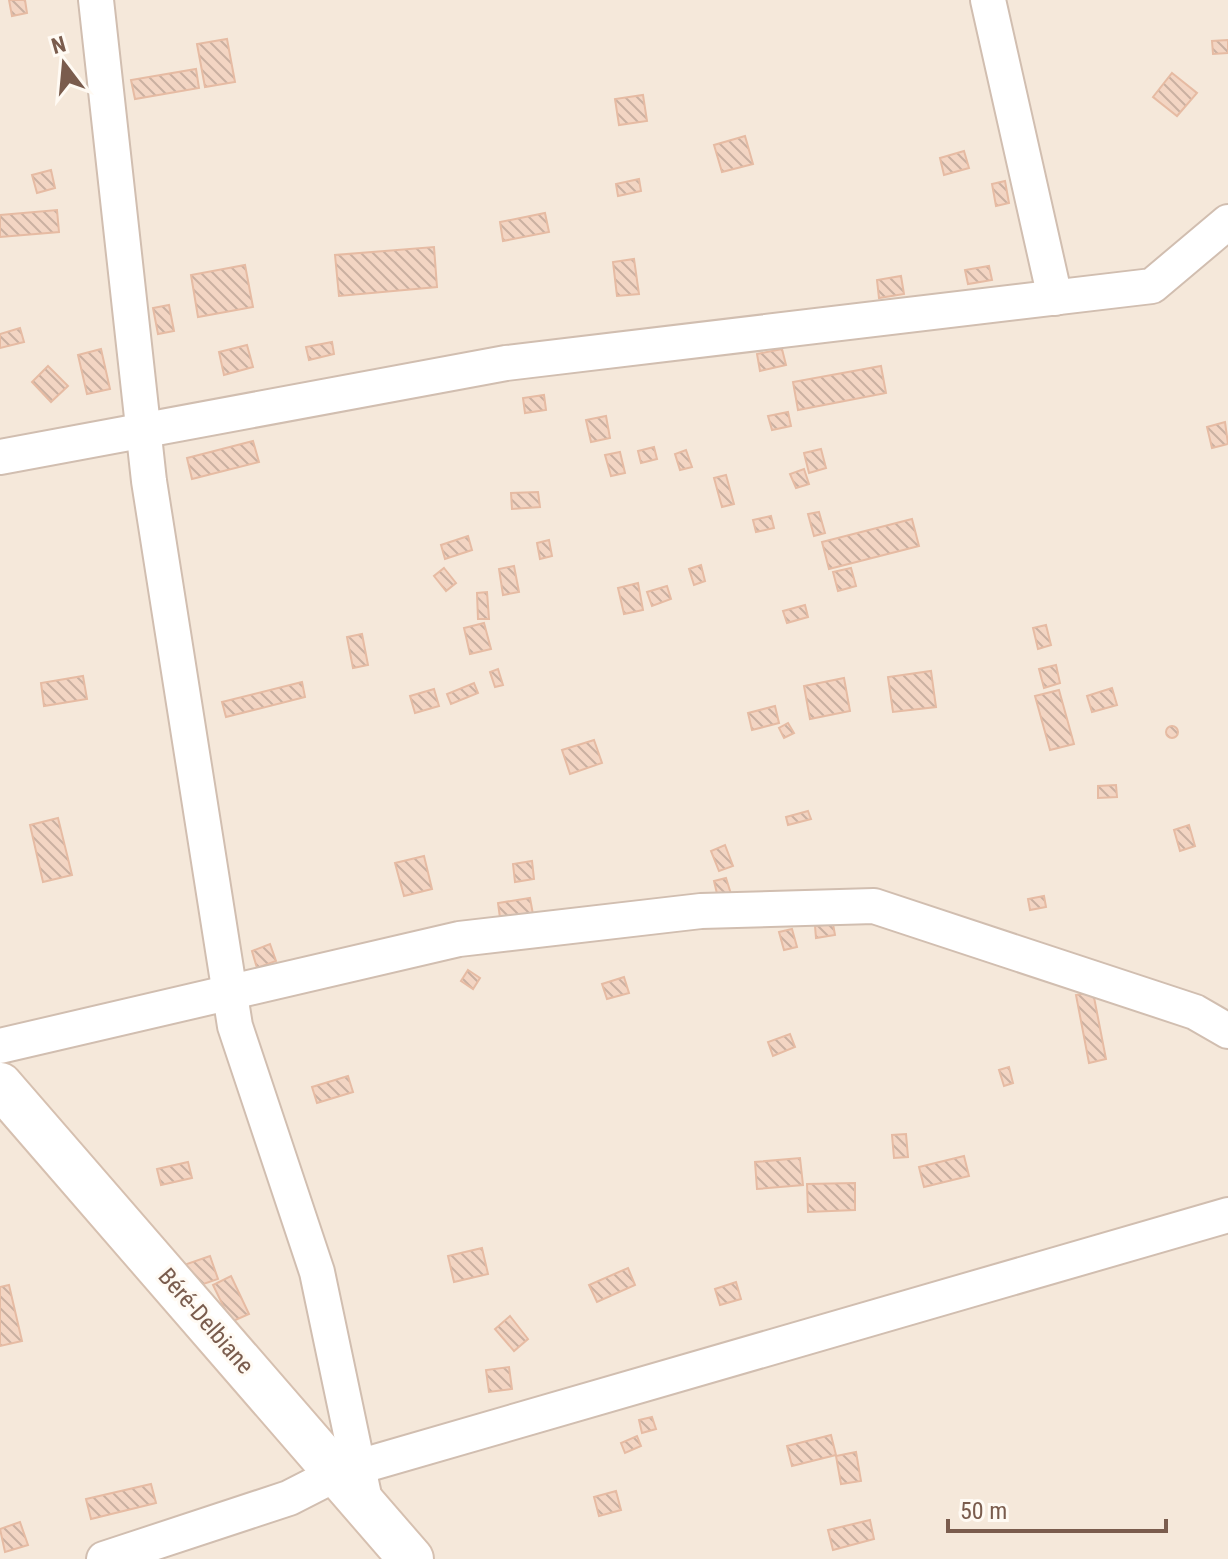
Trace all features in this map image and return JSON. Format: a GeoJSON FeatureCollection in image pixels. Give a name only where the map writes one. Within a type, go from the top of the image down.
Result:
{"type":"FeatureCollection","features":[{"type":"Feature","properties":{"kind":"street"},"geometry":{"type":"LineString","coordinates":[[96,0],[144,429],[235,1026],[317,1272],[354,1482]]}},
{"type":"Feature","properties":{"kind":"street"},"geometry":{"type":"LineString","coordinates":[[988,0],[1055,298]]}},
{"type":"Feature","properties":{"kind":"street"},"geometry":{"type":"LineString","coordinates":[[0,457],[506,363],[1152,286],[1228,222]]}},
{"type":"Feature","properties":{"kind":"street"},"geometry":{"type":"LineString","coordinates":[[0,1046],[459,939],[701,911],[874,906],[1195,1012],[1228,1031]]}},
{"type":"Feature","properties":{"kind":"street","name":"Béré-Delbiane"},"geometry":{"type":"LineString","coordinates":[[0,1085],[354,1482],[411,1559]]}},
{"type":"Feature","properties":{"kind":"street"},"geometry":{"type":"LineString","coordinates":[[104,1559],[289,1498],[354,1482],[1228,1215]]}},
{"type":"Feature","properties":{"kind":"shaded area"},"geometry":{"type":"Polygon","coordinates":[[[0,0],[1228,0],[1228,1559],[0,1559],[0,0]]]}},
{"type":"Feature","properties":{"kind":"building"},"geometry":{"type":"Polygon","coordinates":[[[9,0],[25,0],[27,13],[12,16],[9,0]]]}},
{"type":"Feature","properties":{"kind":"building"},"geometry":{"type":"Polygon","coordinates":[[[227,39],[235,82],[205,87],[197,44],[227,39]]]}},
{"type":"Feature","properties":{"kind":"building"},"geometry":{"type":"Polygon","coordinates":[[[1228,40],[1228,53],[1213,54],[1212,41],[1228,40]]]}},
{"type":"Feature","properties":{"kind":"building"},"geometry":{"type":"Polygon","coordinates":[[[196,69],[199,88],[135,99],[131,80],[196,69]]]}},
{"type":"Feature","properties":{"kind":"building"},"geometry":{"type":"Polygon","coordinates":[[[1172,73],[1197,93],[1177,116],[1153,97],[1172,73]]]}},
{"type":"Feature","properties":{"kind":"building"},"geometry":{"type":"Polygon","coordinates":[[[643,95],[647,121],[619,125],[615,99],[643,95]]]}},
{"type":"Feature","properties":{"kind":"building"},"geometry":{"type":"Polygon","coordinates":[[[745,136],[753,164],[722,172],[714,145],[745,136]]]}},
{"type":"Feature","properties":{"kind":"building"},"geometry":{"type":"Polygon","coordinates":[[[964,151],[969,168],[944,175],[940,158],[964,151]]]}},
{"type":"Feature","properties":{"kind":"building"},"geometry":{"type":"Polygon","coordinates":[[[51,170],[55,188],[37,193],[32,175],[51,170]]]}},
{"type":"Feature","properties":{"kind":"building"},"geometry":{"type":"Polygon","coordinates":[[[639,179],[641,191],[618,196],[616,184],[639,179]]]}},
{"type":"Feature","properties":{"kind":"building"},"geometry":{"type":"Polygon","coordinates":[[[1005,181],[1009,203],[996,206],[992,184],[1005,181]]]}},
{"type":"Feature","properties":{"kind":"building"},"geometry":{"type":"Polygon","coordinates":[[[57,210],[59,232],[0,237],[0,215],[57,210]]]}},
{"type":"Feature","properties":{"kind":"building"},"geometry":{"type":"Polygon","coordinates":[[[545,213],[549,232],[503,241],[500,222],[545,213]]]}},
{"type":"Feature","properties":{"kind":"building"},"geometry":{"type":"Polygon","coordinates":[[[434,247],[437,287],[339,296],[335,255],[434,247]]]}},
{"type":"Feature","properties":{"kind":"building"},"geometry":{"type":"Polygon","coordinates":[[[634,259],[639,294],[617,296],[613,262],[634,259]]]}},
{"type":"Feature","properties":{"kind":"building"},"geometry":{"type":"Polygon","coordinates":[[[245,265],[253,307],[198,317],[191,275],[245,265]]]}},
{"type":"Feature","properties":{"kind":"building"},"geometry":{"type":"Polygon","coordinates":[[[989,266],[992,280],[968,284],[965,270],[989,266]]]}},
{"type":"Feature","properties":{"kind":"building"},"geometry":{"type":"Polygon","coordinates":[[[901,276],[904,294],[879,298],[877,280],[901,276]]]}},
{"type":"Feature","properties":{"kind":"building"},"geometry":{"type":"Polygon","coordinates":[[[169,305],[174,331],[158,334],[153,308],[169,305]]]}},
{"type":"Feature","properties":{"kind":"building"},"geometry":{"type":"Polygon","coordinates":[[[20,328],[24,342],[0,348],[0,334],[20,328]]]}},
{"type":"Feature","properties":{"kind":"building"},"geometry":{"type":"Polygon","coordinates":[[[332,342],[334,354],[309,360],[306,347],[332,342]]]}},
{"type":"Feature","properties":{"kind":"building"},"geometry":{"type":"Polygon","coordinates":[[[247,345],[253,367],[224,375],[219,352],[247,345]]]}},
{"type":"Feature","properties":{"kind":"building"},"geometry":{"type":"Polygon","coordinates":[[[101,349],[110,389],[87,394],[78,355],[101,349]]]}},
{"type":"Feature","properties":{"kind":"building"},"geometry":{"type":"Polygon","coordinates":[[[782,349],[786,365],[760,371],[757,354],[782,349]]]}},
{"type":"Feature","properties":{"kind":"building"},"geometry":{"type":"Polygon","coordinates":[[[48,366],[68,386],[51,402],[32,382],[48,366]]]}},
{"type":"Feature","properties":{"kind":"building"},"geometry":{"type":"Polygon","coordinates":[[[881,366],[886,393],[798,410],[793,382],[881,366]]]}},
{"type":"Feature","properties":{"kind":"building"},"geometry":{"type":"Polygon","coordinates":[[[544,395],[546,410],[525,413],[523,398],[544,395]]]}},
{"type":"Feature","properties":{"kind":"building"},"geometry":{"type":"Polygon","coordinates":[[[788,412],[791,426],[772,430],[768,416],[788,412]]]}},
{"type":"Feature","properties":{"kind":"building"},"geometry":{"type":"Polygon","coordinates":[[[606,416],[610,438],[591,442],[586,420],[606,416]]]}},
{"type":"Feature","properties":{"kind":"building"},"geometry":{"type":"Polygon","coordinates":[[[1225,422],[1228,444],[1212,448],[1207,427],[1225,422]]]}},
{"type":"Feature","properties":{"kind":"building"},"geometry":{"type":"Polygon","coordinates":[[[253,441],[259,462],[192,479],[187,458],[253,441]]]}},
{"type":"Feature","properties":{"kind":"building"},"geometry":{"type":"Polygon","coordinates":[[[654,447],[657,459],[641,463],[638,451],[654,447]]]}},
{"type":"Feature","properties":{"kind":"building"},"geometry":{"type":"Polygon","coordinates":[[[821,449],[826,468],[809,473],[804,453],[821,449]]]}},
{"type":"Feature","properties":{"kind":"building"},"geometry":{"type":"Polygon","coordinates":[[[686,450],[692,467],[680,470],[675,454],[686,450]]]}},
{"type":"Feature","properties":{"kind":"building"},"geometry":{"type":"Polygon","coordinates":[[[620,452],[625,473],[611,476],[605,455],[620,452]]]}},
{"type":"Feature","properties":{"kind":"building"},"geometry":{"type":"Polygon","coordinates":[[[804,469],[809,484],[796,488],[790,474],[804,469]]]}},
{"type":"Feature","properties":{"kind":"building"},"geometry":{"type":"Polygon","coordinates":[[[726,475],[734,504],[722,507],[714,478],[726,475]]]}},
{"type":"Feature","properties":{"kind":"building"},"geometry":{"type":"Polygon","coordinates":[[[538,492],[540,507],[512,509],[511,493],[538,492]]]}},
{"type":"Feature","properties":{"kind":"building"},"geometry":{"type":"Polygon","coordinates":[[[819,512],[825,533],[814,536],[808,514],[819,512]]]}},
{"type":"Feature","properties":{"kind":"building"},"geometry":{"type":"Polygon","coordinates":[[[771,516],[774,528],[756,532],[753,520],[771,516]]]}},
{"type":"Feature","properties":{"kind":"building"},"geometry":{"type":"Polygon","coordinates":[[[912,519],[919,546],[829,569],[822,542],[912,519]]]}},
{"type":"Feature","properties":{"kind":"building"},"geometry":{"type":"Polygon","coordinates":[[[468,536],[472,550],[445,559],[441,545],[468,536]]]}},
{"type":"Feature","properties":{"kind":"building"},"geometry":{"type":"Polygon","coordinates":[[[549,540],[552,556],[540,559],[537,543],[549,540]]]}},
{"type":"Feature","properties":{"kind":"building"},"geometry":{"type":"Polygon","coordinates":[[[701,565],[705,581],[694,585],[689,569],[701,565]]]}},
{"type":"Feature","properties":{"kind":"building"},"geometry":{"type":"Polygon","coordinates":[[[514,566],[519,592],[503,595],[499,569],[514,566]]]}},
{"type":"Feature","properties":{"kind":"building"},"geometry":{"type":"Polygon","coordinates":[[[444,568],[456,583],[446,591],[434,576],[444,568]]]}},
{"type":"Feature","properties":{"kind":"building"},"geometry":{"type":"Polygon","coordinates":[[[851,568],[856,586],[838,591],[833,572],[851,568]]]}},
{"type":"Feature","properties":{"kind":"building"},"geometry":{"type":"Polygon","coordinates":[[[638,583],[643,610],[624,614],[618,588],[638,583]]]}},
{"type":"Feature","properties":{"kind":"building"},"geometry":{"type":"Polygon","coordinates":[[[667,586],[671,599],[652,606],[647,592],[667,586]]]}},
{"type":"Feature","properties":{"kind":"building"},"geometry":{"type":"Polygon","coordinates":[[[487,592],[489,619],[478,619],[477,593],[487,592]]]}},
{"type":"Feature","properties":{"kind":"building"},"geometry":{"type":"Polygon","coordinates":[[[805,605],[808,617],[787,623],[783,611],[805,605]]]}},
{"type":"Feature","properties":{"kind":"building"},"geometry":{"type":"Polygon","coordinates":[[[484,623],[491,649],[470,654],[464,628],[484,623]]]}},
{"type":"Feature","properties":{"kind":"building"},"geometry":{"type":"Polygon","coordinates":[[[1046,625],[1051,645],[1038,649],[1033,628],[1046,625]]]}},
{"type":"Feature","properties":{"kind":"building"},"geometry":{"type":"Polygon","coordinates":[[[362,634],[368,665],[353,668],[347,637],[362,634]]]}},
{"type":"Feature","properties":{"kind":"building"},"geometry":{"type":"Polygon","coordinates":[[[1056,665],[1060,683],[1044,688],[1039,669],[1056,665]]]}},
{"type":"Feature","properties":{"kind":"building"},"geometry":{"type":"Polygon","coordinates":[[[498,669],[503,685],[495,687],[490,672],[498,669]]]}},
{"type":"Feature","properties":{"kind":"building"},"geometry":{"type":"Polygon","coordinates":[[[931,671],[936,707],[893,712],[888,677],[931,671]]]}},
{"type":"Feature","properties":{"kind":"building"},"geometry":{"type":"Polygon","coordinates":[[[83,676],[87,699],[44,706],[41,683],[83,676]]]}},
{"type":"Feature","properties":{"kind":"building"},"geometry":{"type":"Polygon","coordinates":[[[844,678],[850,711],[810,719],[804,686],[844,678]]]}},
{"type":"Feature","properties":{"kind":"building"},"geometry":{"type":"Polygon","coordinates":[[[302,682],[305,697],[226,717],[222,702],[302,682]]]}},
{"type":"Feature","properties":{"kind":"building"},"geometry":{"type":"Polygon","coordinates":[[[474,683],[478,693],[451,704],[447,694],[474,683]]]}},
{"type":"Feature","properties":{"kind":"building"},"geometry":{"type":"Polygon","coordinates":[[[1112,688],[1117,705],[1092,712],[1087,696],[1112,688]]]}},
{"type":"Feature","properties":{"kind":"building"},"geometry":{"type":"Polygon","coordinates":[[[434,689],[439,706],[415,713],[410,696],[434,689]]]}},
{"type":"Feature","properties":{"kind":"building"},"geometry":{"type":"Polygon","coordinates":[[[1059,690],[1074,744],[1050,750],[1035,696],[1059,690]]]}},
{"type":"Feature","properties":{"kind":"building"},"geometry":{"type":"Polygon","coordinates":[[[775,706],[779,723],[752,730],[748,713],[775,706]]]}},
{"type":"Feature","properties":{"kind":"building"},"geometry":{"type":"Polygon","coordinates":[[[788,723],[794,733],[784,738],[779,728],[788,723]]]}},
{"type":"Feature","properties":{"kind":"building"},"geometry":{"type":"Polygon","coordinates":[[[1172,726],[1178,732],[1172,738],[1166,732],[1172,726]]]}},
{"type":"Feature","properties":{"kind":"building"},"geometry":{"type":"Polygon","coordinates":[[[594,740],[602,763],[570,774],[562,750],[594,740]]]}},
{"type":"Feature","properties":{"kind":"building"},"geometry":{"type":"Polygon","coordinates":[[[1116,785],[1117,797],[1098,798],[1098,786],[1116,785]]]}},
{"type":"Feature","properties":{"kind":"building"},"geometry":{"type":"Polygon","coordinates":[[[808,811],[811,819],[788,825],[786,817],[808,811]]]}},
{"type":"Feature","properties":{"kind":"building"},"geometry":{"type":"Polygon","coordinates":[[[58,818],[72,875],[43,882],[30,825],[58,818]]]}},
{"type":"Feature","properties":{"kind":"building"},"geometry":{"type":"Polygon","coordinates":[[[1189,825],[1195,846],[1180,851],[1174,830],[1189,825]]]}},
{"type":"Feature","properties":{"kind":"building"},"geometry":{"type":"Polygon","coordinates":[[[725,845],[733,866],[719,871],[711,851],[725,845]]]}},
{"type":"Feature","properties":{"kind":"building"},"geometry":{"type":"Polygon","coordinates":[[[424,856],[432,889],[404,896],[395,863],[424,856]]]}},
{"type":"Feature","properties":{"kind":"building"},"geometry":{"type":"Polygon","coordinates":[[[532,861],[534,879],[515,882],[513,864],[532,861]]]}},
{"type":"Feature","properties":{"kind":"building"},"geometry":{"type":"Polygon","coordinates":[[[726,878],[731,894],[718,898],[714,881],[726,878]]]}},
{"type":"Feature","properties":{"kind":"building"},"geometry":{"type":"Polygon","coordinates":[[[1044,896],[1046,907],[1030,910],[1028,899],[1044,896]]]}},
{"type":"Feature","properties":{"kind":"building"},"geometry":{"type":"Polygon","coordinates":[[[530,898],[534,920],[501,925],[498,903],[530,898]]]}},
{"type":"Feature","properties":{"kind":"building"},"geometry":{"type":"Polygon","coordinates":[[[833,924],[835,935],[816,938],[815,926],[833,924]]]}},
{"type":"Feature","properties":{"kind":"building"},"geometry":{"type":"Polygon","coordinates":[[[792,929],[797,947],[784,950],[779,932],[792,929]]]}},
{"type":"Feature","properties":{"kind":"building"},"geometry":{"type":"Polygon","coordinates":[[[270,944],[276,961],[257,968],[252,951],[270,944]]]}},
{"type":"Feature","properties":{"kind":"building"},"geometry":{"type":"Polygon","coordinates":[[[468,970],[480,978],[473,989],[461,981],[468,970]]]}},
{"type":"Feature","properties":{"kind":"building"},"geometry":{"type":"Polygon","coordinates":[[[624,977],[629,993],[607,999],[602,984],[624,977]]]}},
{"type":"Feature","properties":{"kind":"building"},"geometry":{"type":"Polygon","coordinates":[[[1093,992],[1106,1059],[1089,1063],[1076,995],[1093,992]]]}},
{"type":"Feature","properties":{"kind":"building"},"geometry":{"type":"Polygon","coordinates":[[[790,1034],[795,1047],[773,1056],[768,1042],[790,1034]]]}},
{"type":"Feature","properties":{"kind":"building"},"geometry":{"type":"Polygon","coordinates":[[[1009,1067],[1013,1083],[1004,1086],[999,1070],[1009,1067]]]}},
{"type":"Feature","properties":{"kind":"building"},"geometry":{"type":"Polygon","coordinates":[[[348,1076],[353,1092],[317,1103],[312,1087],[348,1076]]]}},
{"type":"Feature","properties":{"kind":"building"},"geometry":{"type":"Polygon","coordinates":[[[906,1134],[908,1157],[894,1158],[892,1135],[906,1134]]]}},
{"type":"Feature","properties":{"kind":"building"},"geometry":{"type":"Polygon","coordinates":[[[964,1156],[969,1176],[924,1187],[919,1167],[964,1156]]]}},
{"type":"Feature","properties":{"kind":"building"},"geometry":{"type":"Polygon","coordinates":[[[800,1158],[803,1185],[757,1189],[755,1162],[800,1158]]]}},
{"type":"Feature","properties":{"kind":"building"},"geometry":{"type":"Polygon","coordinates":[[[188,1162],[192,1178],[161,1185],[157,1169],[188,1162]]]}},
{"type":"Feature","properties":{"kind":"building"},"geometry":{"type":"Polygon","coordinates":[[[855,1183],[855,1210],[808,1212],[807,1184],[855,1183]]]}},
{"type":"Feature","properties":{"kind":"building"},"geometry":{"type":"Polygon","coordinates":[[[482,1248],[488,1274],[454,1282],[448,1256],[482,1248]]]}},
{"type":"Feature","properties":{"kind":"building"},"geometry":{"type":"Polygon","coordinates":[[[210,1256],[218,1279],[186,1290],[178,1267],[210,1256]]]}},
{"type":"Feature","properties":{"kind":"building"},"geometry":{"type":"Polygon","coordinates":[[[628,1268],[635,1285],[597,1302],[589,1285],[628,1268]]]}},
{"type":"Feature","properties":{"kind":"building"},"geometry":{"type":"Polygon","coordinates":[[[231,1276],[249,1314],[231,1322],[213,1285],[231,1276]]]}},
{"type":"Feature","properties":{"kind":"building"},"geometry":{"type":"Polygon","coordinates":[[[736,1282],[741,1299],[720,1305],[715,1289],[736,1282]]]}},
{"type":"Feature","properties":{"kind":"building"},"geometry":{"type":"Polygon","coordinates":[[[9,1285],[22,1341],[0,1346],[0,1287],[9,1285]]]}},
{"type":"Feature","properties":{"kind":"building"},"geometry":{"type":"Polygon","coordinates":[[[510,1316],[528,1339],[514,1351],[495,1329],[510,1316]]]}},
{"type":"Feature","properties":{"kind":"building"},"geometry":{"type":"Polygon","coordinates":[[[509,1367],[512,1389],[489,1392],[486,1370],[509,1367]]]}},
{"type":"Feature","properties":{"kind":"building"},"geometry":{"type":"Polygon","coordinates":[[[652,1417],[656,1429],[642,1433],[639,1420],[652,1417]]]}},
{"type":"Feature","properties":{"kind":"building"},"geometry":{"type":"Polygon","coordinates":[[[831,1435],[836,1455],[792,1466],[787,1446],[831,1435]]]}},
{"type":"Feature","properties":{"kind":"building"},"geometry":{"type":"Polygon","coordinates":[[[637,1436],[641,1446],[625,1453],[621,1443],[637,1436]]]}},
{"type":"Feature","properties":{"kind":"building"},"geometry":{"type":"Polygon","coordinates":[[[856,1452],[861,1481],[841,1484],[836,1456],[856,1452]]]}},
{"type":"Feature","properties":{"kind":"building"},"geometry":{"type":"Polygon","coordinates":[[[151,1484],[156,1503],[91,1519],[86,1499],[151,1484]]]}},
{"type":"Feature","properties":{"kind":"building"},"geometry":{"type":"Polygon","coordinates":[[[616,1491],[621,1510],[599,1516],[594,1497],[616,1491]]]}},
{"type":"Feature","properties":{"kind":"building"},"geometry":{"type":"Polygon","coordinates":[[[870,1520],[874,1539],[833,1550],[828,1530],[870,1520]]]}},
{"type":"Feature","properties":{"kind":"building"},"geometry":{"type":"Polygon","coordinates":[[[20,1522],[28,1545],[5,1552],[0,1529],[20,1522]]]}}]}
